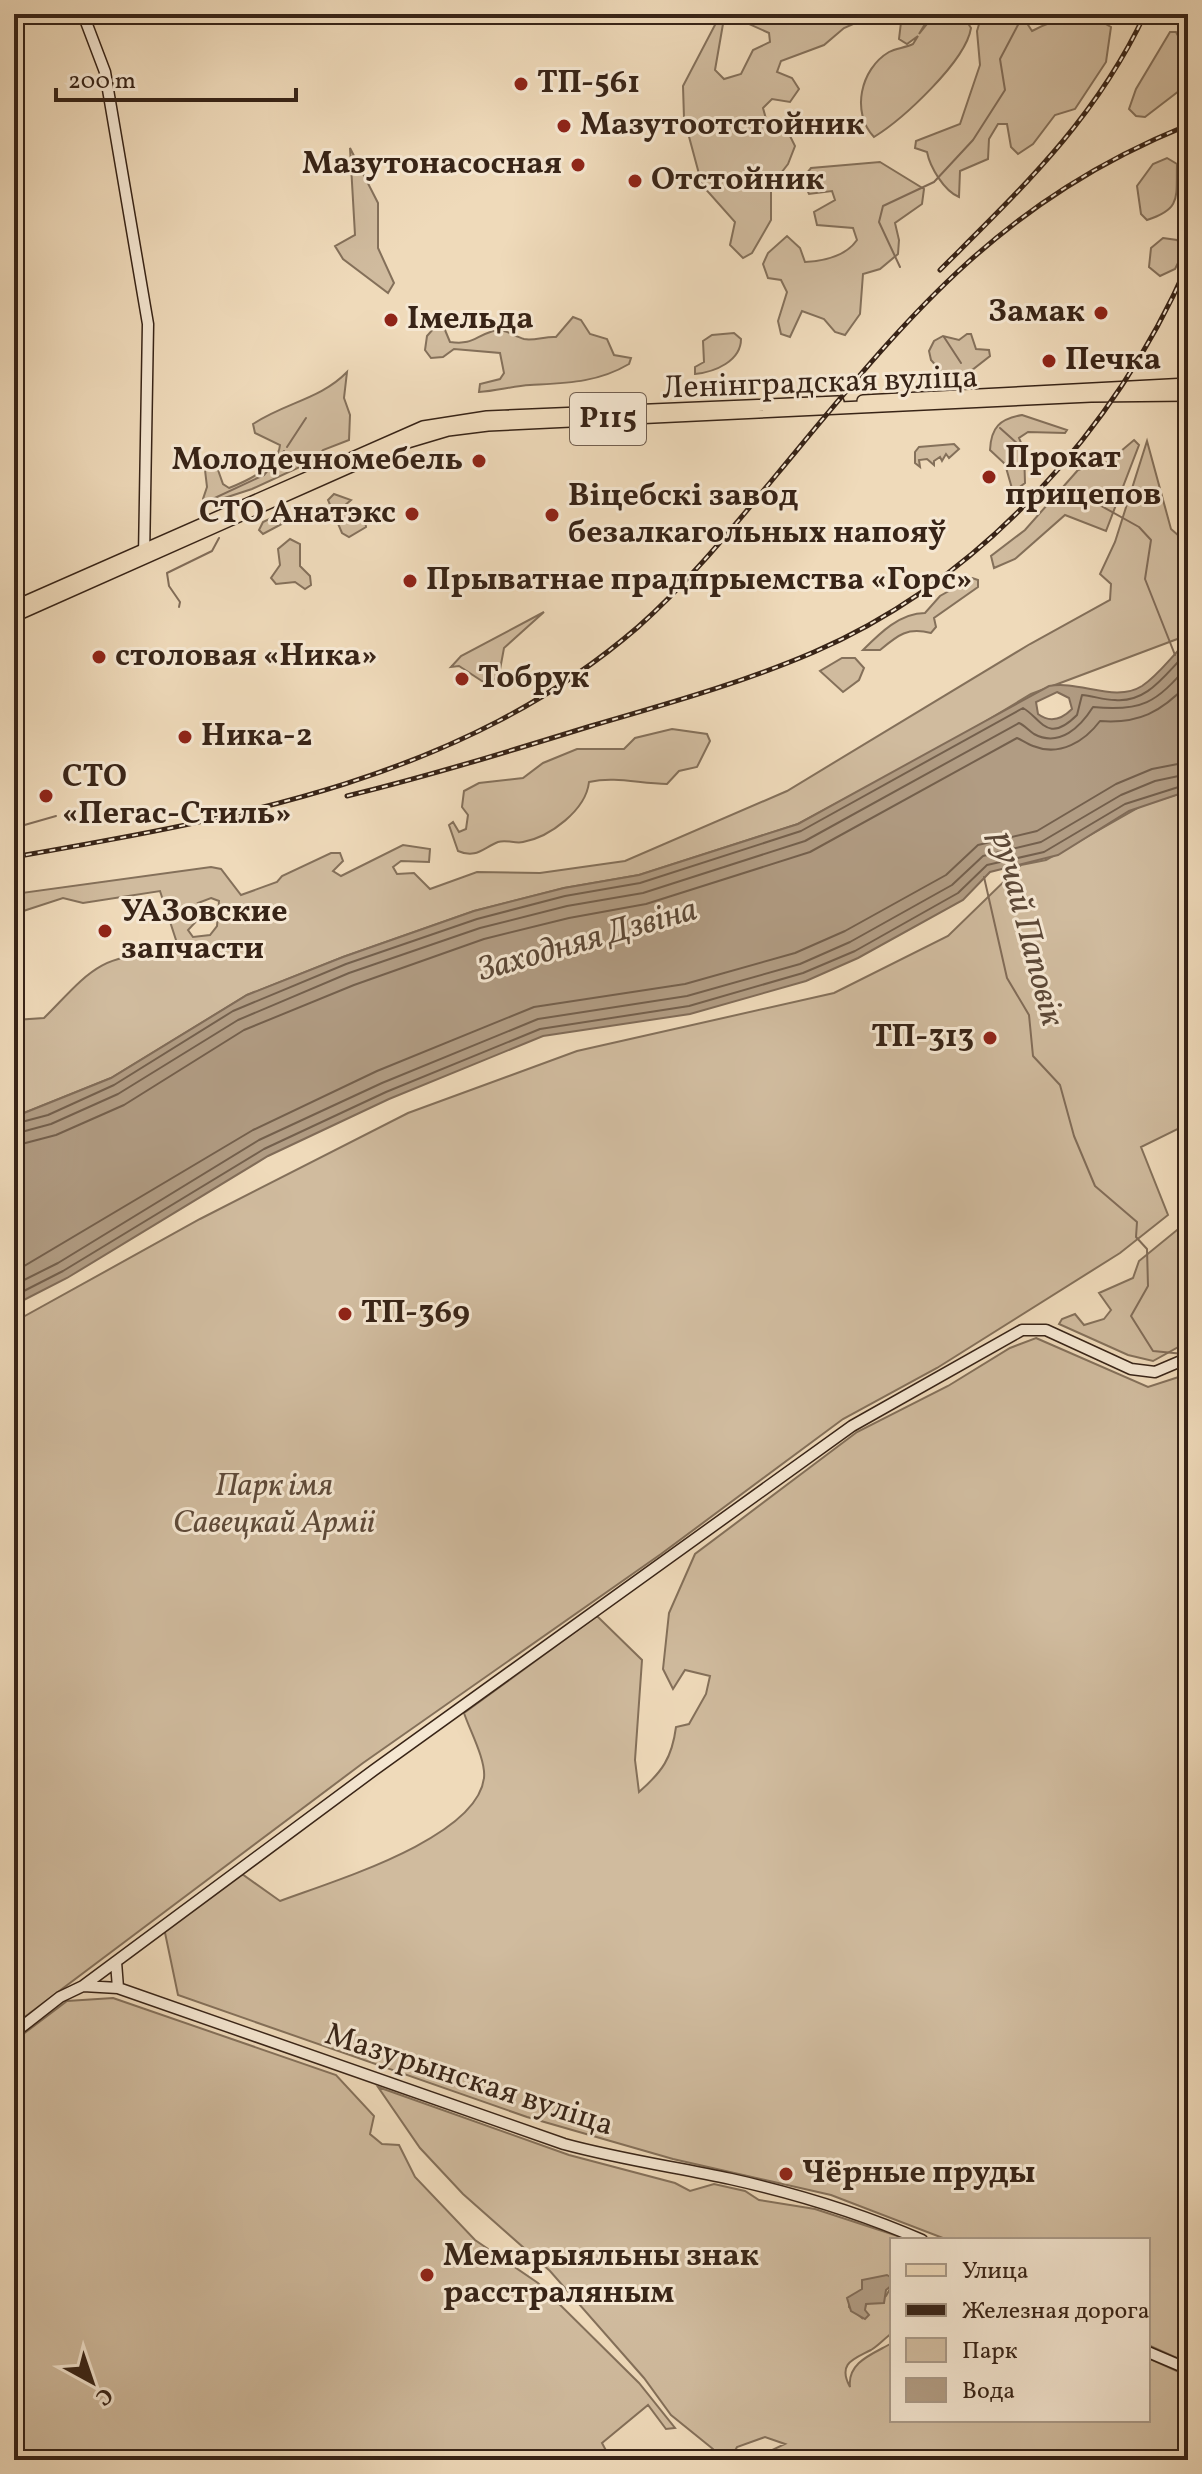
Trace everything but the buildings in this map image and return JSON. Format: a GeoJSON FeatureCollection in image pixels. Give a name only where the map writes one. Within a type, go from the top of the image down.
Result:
{"type":"FeatureCollection","features":[{"type":"Feature","properties":{"kind":"main road","name":"Ленінградская вуліца"},"geometry":{"type":"LineString","coordinates":[[14,616],[397,436],[444,422],[487,417],[1188,384]]}},
{"type":"Feature","properties":{"kind":"main road","name":"Ленінградская вуліца"},"geometry":{"type":"LineString","coordinates":[[14,607],[401,444],[448,430],[488,425],[1188,395]]}},
{"type":"Feature","properties":{"kind":"street"},"geometry":{"type":"LineString","coordinates":[[83,14],[105,72],[148,324],[145,554]]}},
{"type":"Feature","properties":{"kind":"street"},"geometry":{"type":"LineString","coordinates":[[14,2033],[60,1997],[83,1986],[374,1770],[852,1426],[1022,1330],[1046,1330],[1131,1369],[1155,1372],[1188,1358]]}},
{"type":"Feature","properties":{"kind":"street"},"geometry":{"type":"LineString","coordinates":[[116,1962],[118,1988]]}},
{"type":"Feature","properties":{"kind":"street","name":"Мазурынская вуліца"},"geometry":{"type":"LineString","coordinates":[[83,1986],[118,1988],[564,2144],[616,2158],[790,2193],[867,2216],[917,2238]]}},
{"type":"Feature","properties":{"kind":"street"},"geometry":{"type":"LineString","coordinates":[[1150,2353],[1188,2369]]}},
{"type":"Feature","properties":{"kind":"green space"},"geometry":{"type":"Polygon","coordinates":[[[727,14],[757,14],[761,19],[802,14],[876,14],[844,28],[824,45],[781,61],[777,72],[792,78],[799,89],[790,102],[772,99],[763,108],[770,133],[789,134],[795,146],[788,164],[771,186],[771,220],[752,253],[743,258],[730,245],[735,222],[702,185],[684,118],[683,86],[717,21],[723,24],[715,70],[724,79],[741,74],[753,50],[770,42],[769,33],[727,14]]]}},
{"type":"Feature","properties":{"kind":"green space"},"geometry":{"type":"Polygon","coordinates":[[[902,14],[931,14],[919,34],[935,14],[962,14],[971,28],[958,56],[932,88],[874,137],[863,116],[862,92],[865,80],[879,60],[892,51],[913,44],[918,36],[907,44],[899,39],[902,14]]]}},
{"type":"Feature","properties":{"kind":"green space"},"geometry":{"type":"Polygon","coordinates":[[[982,14],[1021,14],[1032,31],[1072,17],[1091,18],[1111,27],[1106,62],[1075,109],[1055,115],[1033,144],[1018,154],[1011,147],[1007,124],[998,124],[989,139],[988,159],[960,171],[959,197],[938,178],[927,152],[915,148],[916,141],[960,124],[980,65],[977,31],[982,14]]]}},
{"type":"Feature","properties":{"kind":"green space"},"geometry":{"type":"Polygon","coordinates":[[[1170,32],[1176,32],[1181,41],[1179,66],[1183,71],[1188,69],[1188,84],[1145,117],[1136,116],[1129,109],[1136,89],[1170,32]]]}},
{"type":"Feature","properties":{"kind":"green space"},"geometry":{"type":"Polygon","coordinates":[[[350,148],[378,203],[378,248],[394,283],[388,293],[343,259],[335,246],[355,235],[350,148]]]}},
{"type":"Feature","properties":{"kind":"green space"},"geometry":{"type":"Polygon","coordinates":[[[1167,158],[1177,164],[1175,200],[1166,211],[1147,220],[1141,214],[1137,186],[1153,164],[1167,158]]]}},
{"type":"Feature","properties":{"kind":"green space"},"geometry":{"type":"Polygon","coordinates":[[[880,162],[924,189],[922,204],[895,223],[898,254],[880,269],[863,274],[860,314],[845,335],[835,332],[824,319],[802,311],[790,337],[781,334],[778,321],[787,292],[781,280],[768,278],[763,264],[768,253],[787,236],[800,248],[805,262],[820,260],[841,254],[857,240],[853,228],[817,225],[814,212],[835,200],[832,191],[809,194],[802,179],[811,168],[880,162]]]}},
{"type":"Feature","properties":{"kind":"green space"},"geometry":{"type":"Polygon","coordinates":[[[1163,238],[1177,240],[1185,249],[1175,269],[1160,276],[1149,267],[1151,248],[1163,238]]]}},
{"type":"Feature","properties":{"kind":"green space"},"geometry":{"type":"Polygon","coordinates":[[[573,317],[581,320],[590,334],[607,339],[614,355],[631,358],[629,364],[581,381],[479,392],[480,384],[500,379],[504,373],[500,353],[454,349],[443,357],[431,358],[425,350],[427,336],[434,328],[445,330],[450,342],[458,343],[497,330],[532,339],[556,337],[573,317]]]}},
{"type":"Feature","properties":{"kind":"green space"},"geometry":{"type":"Polygon","coordinates":[[[734,333],[741,339],[732,359],[711,371],[695,374],[695,367],[704,362],[703,341],[712,335],[734,333]]]}},
{"type":"Feature","properties":{"kind":"green space"},"geometry":{"type":"Polygon","coordinates":[[[971,334],[976,349],[989,350],[990,356],[967,374],[946,377],[931,360],[929,351],[934,341],[943,336],[959,340],[971,334]]]}},
{"type":"Feature","properties":{"kind":"green space"},"geometry":{"type":"Polygon","coordinates":[[[347,372],[344,398],[350,415],[349,440],[323,450],[315,460],[252,489],[206,504],[203,499],[207,487],[205,470],[218,470],[223,484],[229,488],[260,472],[274,460],[280,445],[255,433],[253,424],[326,389],[347,372]]]}},
{"type":"Feature","properties":{"kind":"green space"},"geometry":{"type":"Polygon","coordinates":[[[1022,415],[1067,430],[1065,433],[1028,432],[1019,438],[1024,450],[1025,483],[1013,492],[1005,464],[990,450],[998,425],[1022,415]]]}},
{"type":"Feature","properties":{"kind":"green space"},"geometry":{"type":"Polygon","coordinates":[[[1134,440],[1139,445],[1106,531],[1065,515],[1015,559],[994,568],[991,556],[1025,530],[1078,470],[1108,462],[1134,440]]]}},
{"type":"Feature","properties":{"kind":"green space"},"geometry":{"type":"Polygon","coordinates":[[[1147,441],[1171,529],[1188,544],[1188,635],[1031,694],[951,742],[798,824],[639,875],[564,888],[474,911],[343,957],[247,995],[111,1078],[14,1117],[15,1020],[44,1018],[95,970],[123,958],[162,955],[176,940],[160,891],[83,903],[63,898],[14,914],[14,894],[211,867],[221,869],[241,895],[277,882],[282,876],[331,853],[340,853],[343,861],[333,871],[341,876],[403,845],[430,849],[429,862],[401,861],[393,867],[397,874],[414,873],[430,889],[477,872],[540,873],[625,861],[787,791],[1030,644],[1110,600],[1111,584],[1100,574],[1115,542],[1147,441]],[[211,898],[198,903],[205,912],[188,930],[193,937],[210,935],[217,926],[219,901],[211,898]]]}},
{"type":"Feature","properties":{"kind":"green space"},"geometry":{"type":"Polygon","coordinates":[[[954,444],[959,449],[949,458],[946,454],[942,461],[940,457],[934,461],[934,465],[927,459],[919,460],[920,467],[915,463],[915,452],[919,447],[954,444]]]}},
{"type":"Feature","properties":{"kind":"green space"},"geometry":{"type":"Polygon","coordinates":[[[334,494],[351,500],[344,506],[348,516],[365,520],[366,527],[349,537],[342,533],[328,500],[334,494]]]}},
{"type":"Feature","properties":{"kind":"green space"},"geometry":{"type":"Polygon","coordinates":[[[286,511],[293,518],[263,534],[259,530],[263,522],[286,511]]]}},
{"type":"Feature","properties":{"kind":"green space"},"geometry":{"type":"Polygon","coordinates":[[[290,539],[300,544],[300,566],[310,576],[311,585],[305,589],[295,582],[276,584],[271,578],[280,565],[278,549],[290,539]]]}},
{"type":"Feature","properties":{"kind":"green space"},"geometry":{"type":"Polygon","coordinates":[[[972,578],[978,580],[978,587],[934,618],[936,627],[931,633],[909,632],[898,636],[880,650],[863,650],[891,625],[907,616],[925,613],[940,596],[972,578]]]}},
{"type":"Feature","properties":{"kind":"green space"},"geometry":{"type":"Polygon","coordinates":[[[544,612],[504,648],[499,675],[488,685],[459,666],[451,667],[461,656],[544,612]]]}},
{"type":"Feature","properties":{"kind":"green space"},"geometry":{"type":"Polygon","coordinates":[[[842,658],[855,658],[864,668],[859,680],[843,692],[820,671],[842,658]]]}},
{"type":"Feature","properties":{"kind":"green space"},"geometry":{"type":"Polygon","coordinates":[[[672,729],[707,734],[710,741],[697,767],[679,771],[667,784],[618,780],[589,782],[574,812],[544,834],[523,842],[498,842],[470,854],[458,851],[449,825],[453,822],[459,832],[466,829],[468,815],[462,807],[464,791],[479,783],[523,778],[543,763],[577,749],[624,749],[635,738],[672,729]]]}},
{"type":"Feature","properties":{"kind":"green space","name":"Парк імя Савецкай Арміі"},"geometry":{"type":"Polygon","coordinates":[[[1188,791],[1188,1124],[1141,1147],[1168,1215],[1120,1253],[937,1368],[843,1419],[661,1554],[363,1763],[14,2025],[14,1322],[200,1219],[408,1113],[577,1051],[834,993],[948,936],[1021,865],[1046,860],[1143,805],[1188,791]]]}},
{"type":"Feature","properties":{"kind":"green space"},"geometry":{"type":"Polygon","coordinates":[[[1177,1230],[1188,1233],[1188,1325],[1180,1346],[1153,1361],[1128,1355],[1059,1324],[1062,1319],[1075,1314],[1084,1325],[1104,1319],[1111,1310],[1099,1293],[1133,1278],[1139,1261],[1177,1230]]]}},
{"type":"Feature","properties":{"kind":"green space"},"geometry":{"type":"Polygon","coordinates":[[[1036,1338],[1148,1387],[1188,1374],[1188,2363],[1150,2346],[1150,2238],[943,2238],[831,2195],[673,2159],[527,2117],[178,1995],[164,1928],[242,1874],[280,1901],[365,1870],[430,1839],[456,1820],[475,1800],[484,1778],[480,1754],[464,1713],[597,1616],[642,1660],[635,1760],[639,1792],[665,1764],[676,1727],[689,1724],[706,1694],[710,1676],[685,1670],[673,1689],[663,1669],[669,1613],[695,1554],[857,1432],[948,1386],[1010,1348],[1036,1338]]]}},
{"type":"Feature","properties":{"kind":"green space"},"geometry":{"type":"Polygon","coordinates":[[[113,1998],[336,2075],[374,2116],[370,2134],[382,2144],[399,2145],[415,2177],[475,2240],[538,2283],[639,2383],[675,2428],[666,2429],[648,2405],[602,2443],[611,2460],[14,2460],[14,2041],[67,2001],[113,1998]]]}},
{"type":"Feature","properties":{"kind":"green space"},"geometry":{"type":"Polygon","coordinates":[[[378,2087],[569,2155],[675,2183],[690,2191],[714,2184],[745,2191],[759,2200],[815,2209],[904,2238],[890,2238],[890,2278],[879,2277],[849,2300],[849,2307],[862,2318],[866,2304],[886,2296],[890,2289],[890,2335],[853,2359],[845,2372],[850,2387],[850,2378],[857,2365],[890,2344],[890,2422],[1150,2422],[1150,2359],[1188,2376],[1188,2460],[751,2460],[785,2444],[765,2437],[737,2447],[730,2460],[715,2460],[713,2449],[671,2415],[644,2378],[550,2271],[463,2194],[420,2148],[378,2087]]]}},
{"type":"Feature","properties":{"kind":"water","name":"Заходняя Дзвіна"},"geometry":{"type":"Polygon","coordinates":[[[1188,641],[1188,791],[1129,811],[1058,855],[990,872],[963,900],[858,958],[806,981],[690,1014],[543,1036],[389,1099],[268,1156],[67,1278],[14,1305],[14,1117],[111,1078],[247,995],[474,911],[564,888],[639,875],[798,824],[1049,686],[1120,692],[1142,686],[1188,641]],[[1057,692],[1036,702],[1038,714],[1051,719],[1064,715],[1072,709],[1069,698],[1057,692]]]}},
{"type":"Feature","properties":{"kind":"water"},"geometry":{"type":"Polygon","coordinates":[[[890,2277],[884,2303],[866,2304],[865,2310],[869,2315],[865,2319],[851,2311],[847,2298],[862,2289],[862,2280],[890,2277]]]}},
{"type":"Feature","properties":{"kind":"waterway"},"geometry":{"type":"LineString","coordinates":[[900,267],[879,222],[883,206],[934,182],[973,140],[1005,90],[1000,59],[1020,21],[1019,14]]}},
{"type":"Feature","properties":{"kind":"waterway"},"geometry":{"type":"LineString","coordinates":[[944,337],[961,363]]}},
{"type":"Feature","properties":{"kind":"waterway"},"geometry":{"type":"LineString","coordinates":[[287,447],[306,418]]}},
{"type":"Feature","properties":{"kind":"waterway"},"geometry":{"type":"LineString","coordinates":[[1000,428],[1030,455]]}},
{"type":"Feature","properties":{"kind":"waterway"},"geometry":{"type":"LineString","coordinates":[[205,506],[204,503],[264,475],[284,451]]}},
{"type":"Feature","properties":{"kind":"waterway"},"geometry":{"type":"LineString","coordinates":[[1087,498],[1139,527],[1151,540],[1145,579],[1175,655]]}},
{"type":"Feature","properties":{"kind":"waterway"},"geometry":{"type":"LineString","coordinates":[[179,607],[180,602],[169,586],[167,573],[212,551],[219,538]]}},
{"type":"Feature","properties":{"kind":"waterway"},"geometry":{"type":"LineString","coordinates":[[14,828],[56,816]]}},
{"type":"Feature","properties":{"kind":"waterway","name":"ручай Паповік"},"geometry":{"type":"LineString","coordinates":[[984,877],[1007,978],[1029,1015],[1033,1056],[1060,1085],[1074,1136],[1095,1186],[1137,1222],[1136,1237],[1147,1249],[1148,1286],[1131,1316],[1153,1351],[1184,1354]]}},
{"type":"Feature","properties":{"kind":"railway"},"geometry":{"type":"LineString","coordinates":[[940,270],[1028,181],[1080,120],[1125,52],[1145,14]]}},
{"type":"Feature","properties":{"kind":"railway"},"geometry":{"type":"LineString","coordinates":[[14,857],[180,826],[343,784],[422,756],[497,722],[570,679],[638,627],[676,591],[869,365],[959,270],[1008,229],[1061,191],[1121,156],[1188,125]]}},
{"type":"Feature","properties":{"kind":"railway"},"geometry":{"type":"LineString","coordinates":[[347,796],[469,763],[732,683],[814,652],[875,621],[933,584],[987,541],[1037,493],[1082,440],[1122,384],[1158,325],[1188,264]]}},
{"type":"Feature","properties":{"kind":"place","name":"ТП-561"},"geometry":{"type":"Point","coordinates":[521,84]}},
{"type":"Feature","properties":{"kind":"place","name":"Мазутоотстойник"},"geometry":{"type":"Point","coordinates":[564,126]}},
{"type":"Feature","properties":{"kind":"place","name":"Мазутонасосная"},"geometry":{"type":"Point","coordinates":[578,165]}},
{"type":"Feature","properties":{"kind":"place","name":"Отстойник"},"geometry":{"type":"Point","coordinates":[635,181]}},
{"type":"Feature","properties":{"kind":"place","name":"Замак"},"geometry":{"type":"Point","coordinates":[1101,313]}},
{"type":"Feature","properties":{"kind":"place","name":"Імельда"},"geometry":{"type":"Point","coordinates":[391,320]}},
{"type":"Feature","properties":{"kind":"place","name":"Печка"},"geometry":{"type":"Point","coordinates":[1049,361]}},
{"type":"Feature","properties":{"kind":"place","name":"Молодечномебель"},"geometry":{"type":"Point","coordinates":[479,461]}},
{"type":"Feature","properties":{"kind":"place","name":"Прокат прицепов"},"geometry":{"type":"Point","coordinates":[989,477]}},
{"type":"Feature","properties":{"kind":"place","name":"СТО Анатэкс"},"geometry":{"type":"Point","coordinates":[412,514]}},
{"type":"Feature","properties":{"kind":"place","name":"Віцебскі завод безалкагольных напояў"},"geometry":{"type":"Point","coordinates":[552,515]}},
{"type":"Feature","properties":{"kind":"place","name":"Прыватнае прадпрыемства «Горс»"},"geometry":{"type":"Point","coordinates":[410,581]}},
{"type":"Feature","properties":{"kind":"place","name":"столовая «Ника»"},"geometry":{"type":"Point","coordinates":[99,657]}},
{"type":"Feature","properties":{"kind":"place","name":"Тобрук"},"geometry":{"type":"Point","coordinates":[462,679]}},
{"type":"Feature","properties":{"kind":"place","name":"Ника-2"},"geometry":{"type":"Point","coordinates":[185,737]}},
{"type":"Feature","properties":{"kind":"place","name":"СТО «Пегас-Стиль»"},"geometry":{"type":"Point","coordinates":[46,796]}},
{"type":"Feature","properties":{"kind":"place","name":"УАЗовские запчасти"},"geometry":{"type":"Point","coordinates":[105,931]}},
{"type":"Feature","properties":{"kind":"place","name":"ТП-313"},"geometry":{"type":"Point","coordinates":[990,1038]}},
{"type":"Feature","properties":{"kind":"place","name":"ТП-369"},"geometry":{"type":"Point","coordinates":[345,1314]}},
{"type":"Feature","properties":{"kind":"place","name":"Чёрные пруды"},"geometry":{"type":"Point","coordinates":[786,2174]}},
{"type":"Feature","properties":{"kind":"place","name":"Мемарыяльны знак расстраляным"},"geometry":{"type":"Point","coordinates":[427,2275]}}]}
